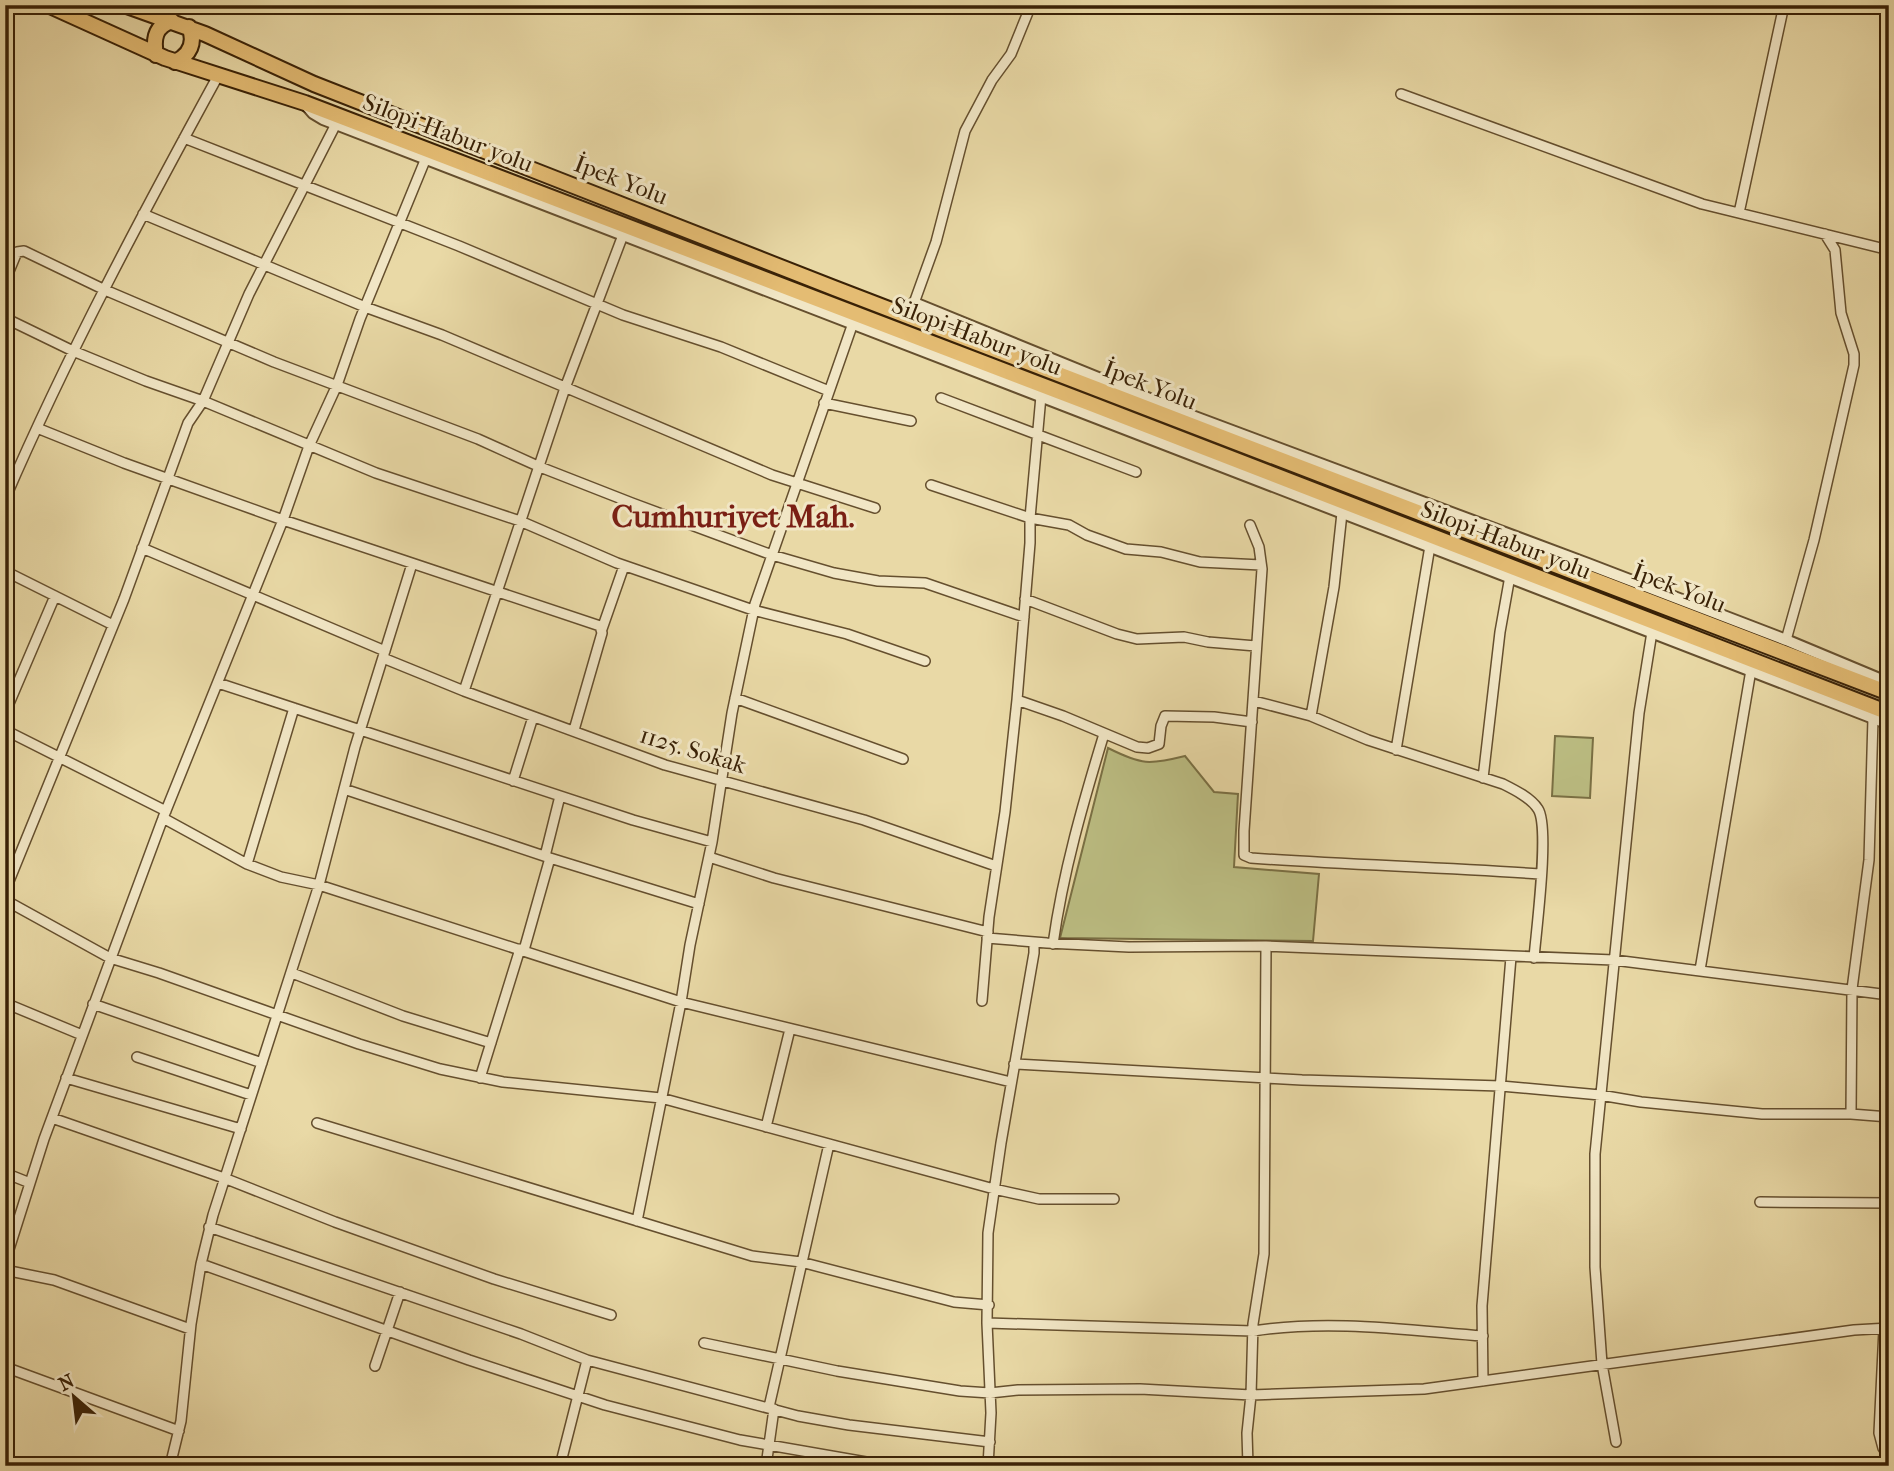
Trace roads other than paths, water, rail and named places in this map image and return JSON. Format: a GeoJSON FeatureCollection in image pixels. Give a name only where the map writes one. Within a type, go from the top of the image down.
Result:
{"type":"FeatureCollection","features":[{"type":"Feature","properties":{"kind":"highway","name":"Silopi-Habur yolu"},"geometry":{"type":"LineString","coordinates":[[48,5],[156,55],[305,103],[338,120],[747,272],[1889,713]]}},
{"type":"Feature","properties":{"kind":"highway","name":"İpek Yolu"},"geometry":{"type":"LineString","coordinates":[[124,5],[188,27],[314,84],[753,256],[911,310],[1889,693]]}},
{"type":"Feature","properties":{"kind":"highway"},"geometry":{"type":"LineString","coordinates":[[156,55],[155,35],[162,25],[172,21]]}},
{"type":"Feature","properties":{"kind":"highway"},"geometry":{"type":"LineString","coordinates":[[175,62],[184,57],[191,48],[192,37],[188,27]]}},
{"type":"Feature","properties":{"kind":"highway"},"geometry":{"type":"LineString","coordinates":[[747,272],[753,256]]}},
{"type":"Feature","properties":{"kind":"street"},"geometry":{"type":"LineString","coordinates":[[5,15],[9,5]]}},
{"type":"Feature","properties":{"kind":"street"},"geometry":{"type":"LineString","coordinates":[[1031,5],[1011,54],[992,80],[965,131],[936,242],[911,310],[1786,640],[1889,683]]}},
{"type":"Feature","properties":{"kind":"street"},"geometry":{"type":"LineString","coordinates":[[1739,213],[1784,5]]}},
{"type":"Feature","properties":{"kind":"street"},"geometry":{"type":"LineString","coordinates":[[1883,5],[1889,8]]}},
{"type":"Feature","properties":{"kind":"street"},"geometry":{"type":"LineString","coordinates":[[5,499],[73,351],[142,214],[219,74]]}},
{"type":"Feature","properties":{"kind":"street"},"geometry":{"type":"LineString","coordinates":[[1401,94],[1702,204],[1889,250]]}},
{"type":"Feature","properties":{"kind":"street"},"geometry":{"type":"LineString","coordinates":[[5,891],[113,625],[188,422],[203,401],[264,265],[338,120],[426,158],[623,235],[1889,724]]}},
{"type":"Feature","properties":{"kind":"street"},"geometry":{"type":"LineString","coordinates":[[184,138],[623,315],[721,346],[829,391]]}},
{"type":"Feature","properties":{"kind":"street"},"geometry":{"type":"LineString","coordinates":[[5,1262],[66,1078],[164,815],[426,158]]}},
{"type":"Feature","properties":{"kind":"street"},"geometry":{"type":"LineString","coordinates":[[142,214],[365,307],[442,335],[795,484],[875,508]]}},
{"type":"Feature","properties":{"kind":"street"},"geometry":{"type":"LineString","coordinates":[[1786,640],[1814,540],[1854,365],[1854,354],[1841,313],[1835,250],[1825,234]]}},
{"type":"Feature","properties":{"kind":"street"},"geometry":{"type":"LineString","coordinates":[[464,691],[565,388],[623,235]]}},
{"type":"Feature","properties":{"kind":"street"},"geometry":{"type":"LineString","coordinates":[[5,281],[19,250],[274,362],[337,384],[478,439],[540,467],[772,555],[834,573],[878,581],[925,583],[1024,617]]}},
{"type":"Feature","properties":{"kind":"street"},"geometry":{"type":"LineString","coordinates":[[5,318],[146,382],[203,401],[376,473],[520,521],[624,566],[753,610],[847,634],[925,661]]}},
{"type":"Feature","properties":{"kind":"street"},"geometry":{"type":"LineString","coordinates":[[637,1221],[712,842],[735,698],[753,610],[853,323]]}},
{"type":"Feature","properties":{"kind":"street"},"geometry":{"type":"LineString","coordinates":[[982,1001],[1017,700],[1041,396]]}},
{"type":"Feature","properties":{"kind":"street"},"geometry":{"type":"LineString","coordinates":[[942,398],[1136,472]]}},
{"type":"Feature","properties":{"kind":"street"},"geometry":{"type":"LineString","coordinates":[[824,402],[911,421]]}},
{"type":"Feature","properties":{"kind":"street"},"geometry":{"type":"LineString","coordinates":[[37,428],[167,479],[412,564],[496,590],[602,629]]}},
{"type":"Feature","properties":{"kind":"street"},"geometry":{"type":"LineString","coordinates":[[931,485],[1030,518],[1069,525],[1087,535],[1126,549],[1161,552],[1200,562],[1261,565]]}},
{"type":"Feature","properties":{"kind":"street"},"geometry":{"type":"LineString","coordinates":[[1311,716],[1334,587],[1342,513]]}},
{"type":"Feature","properties":{"kind":"street"},"geometry":{"type":"LineString","coordinates":[[1250,525],[1259,547],[1261,565],[1242,852],[1247,857],[1318,863],[1540,874]]}},
{"type":"Feature","properties":{"kind":"street"},"geometry":{"type":"LineString","coordinates":[[1396,750],[1430,546]]}},
{"type":"Feature","properties":{"kind":"street","name":"1125. Sokak"},"geometry":{"type":"LineString","coordinates":[[142,548],[254,593],[464,691],[533,717],[665,765],[864,820],[996,866]]}},
{"type":"Feature","properties":{"kind":"street"},"geometry":{"type":"LineString","coordinates":[[170,1466],[179,1431],[190,1329],[209,1227],[292,973],[319,884],[360,729],[412,564]]}},
{"type":"Feature","properties":{"kind":"street"},"geometry":{"type":"LineString","coordinates":[[574,730],[602,629],[624,566]]}},
{"type":"Feature","properties":{"kind":"street"},"geometry":{"type":"LineString","coordinates":[[5,571],[113,625]]}},
{"type":"Feature","properties":{"kind":"street"},"geometry":{"type":"LineString","coordinates":[[1483,778],[1500,632],[1510,576]]}},
{"type":"Feature","properties":{"kind":"street"},"geometry":{"type":"LineString","coordinates":[[5,713],[55,596]]}},
{"type":"Feature","properties":{"kind":"street"},"geometry":{"type":"LineString","coordinates":[[1025,599],[1137,639],[1184,637],[1256,646]]}},
{"type":"Feature","properties":{"kind":"street"},"geometry":{"type":"LineString","coordinates":[[1616,1442],[1602,1364],[1595,1267],[1595,1154],[1639,713],[1652,632]]}},
{"type":"Feature","properties":{"kind":"street"},"geometry":{"type":"LineString","coordinates":[[1700,970],[1751,670]]}},
{"type":"Feature","properties":{"kind":"street"},"geometry":{"type":"LineString","coordinates":[[218,683],[513,781],[712,842]]}},
{"type":"Feature","properties":{"kind":"street"},"geometry":{"type":"LineString","coordinates":[[735,698],[903,759]]}},
{"type":"Feature","properties":{"kind":"street"},"geometry":{"type":"LineString","coordinates":[[1017,700],[1137,747],[1148,748],[1159,744],[1165,716],[1214,717],[1252,722]]}},
{"type":"Feature","properties":{"kind":"street"},"geometry":{"type":"LineString","coordinates":[[1254,701],[1311,716],[1396,750],[1517,791],[1539,810],[1543,833],[1534,958]]}},
{"type":"Feature","properties":{"kind":"street"},"geometry":{"type":"LineString","coordinates":[[247,864],[294,708]]}},
{"type":"Feature","properties":{"kind":"street"},"geometry":{"type":"LineString","coordinates":[[513,781],[533,717]]}},
{"type":"Feature","properties":{"kind":"street"},"geometry":{"type":"LineString","coordinates":[[1851,1114],[1852,989],[1869,860],[1873,718]]}},
{"type":"Feature","properties":{"kind":"street"},"geometry":{"type":"LineString","coordinates":[[5,730],[61,756],[247,864],[281,877],[319,884],[681,1002],[1011,1082]]}},
{"type":"Feature","properties":{"kind":"street"},"geometry":{"type":"LineString","coordinates":[[1053,943],[1058,909],[1082,806],[1104,734]]}},
{"type":"Feature","properties":{"kind":"street"},"geometry":{"type":"LineString","coordinates":[[344,789],[699,904]]}},
{"type":"Feature","properties":{"kind":"street"},"geometry":{"type":"LineString","coordinates":[[480,1078],[522,950],[548,857],[560,796]]}},
{"type":"Feature","properties":{"kind":"street"},"geometry":{"type":"LineString","coordinates":[[709,857],[799,885],[988,935],[1034,942],[1129,947],[1266,946],[1614,960],[1889,995]]}},
{"type":"Feature","properties":{"kind":"street"},"geometry":{"type":"LineString","coordinates":[[5,900],[110,958],[359,1045],[480,1078],[661,1098],[994,1189],[1040,1199],[1114,1199]]}},
{"type":"Feature","properties":{"kind":"street"},"geometry":{"type":"LineString","coordinates":[[988,1466],[988,1233],[1034,942]]}},
{"type":"Feature","properties":{"kind":"street"},"geometry":{"type":"LineString","coordinates":[[1248,1466],[1247,1433],[1253,1331],[1264,1254],[1266,946]]}},
{"type":"Feature","properties":{"kind":"street"},"geometry":{"type":"LineString","coordinates":[[1483,1381],[1482,1306],[1511,957]]}},
{"type":"Feature","properties":{"kind":"street"},"geometry":{"type":"LineString","coordinates":[[292,973],[403,1016],[491,1043]]}},
{"type":"Feature","properties":{"kind":"street"},"geometry":{"type":"LineString","coordinates":[[5,1003],[82,1035]]}},
{"type":"Feature","properties":{"kind":"street"},"geometry":{"type":"LineString","coordinates":[[93,1004],[262,1063]]}},
{"type":"Feature","properties":{"kind":"street"},"geometry":{"type":"LineString","coordinates":[[766,1127],[790,1029]]}},
{"type":"Feature","properties":{"kind":"street"},"geometry":{"type":"LineString","coordinates":[[137,1057],[251,1095]]}},
{"type":"Feature","properties":{"kind":"street"},"geometry":{"type":"LineString","coordinates":[[1014,1064],[1265,1078],[1501,1086],[1762,1114],[1851,1114],[1889,1117]]}},
{"type":"Feature","properties":{"kind":"street"},"geometry":{"type":"LineString","coordinates":[[66,1078],[241,1129]]}},
{"type":"Feature","properties":{"kind":"street"},"geometry":{"type":"LineString","coordinates":[[52,1118],[224,1178],[335,1222],[494,1279],[611,1315]]}},
{"type":"Feature","properties":{"kind":"street"},"geometry":{"type":"LineString","coordinates":[[317,1123],[752,1256],[802,1262],[954,1302],[989,1305]]}},
{"type":"Feature","properties":{"kind":"street"},"geometry":{"type":"LineString","coordinates":[[766,1466],[772,1408],[781,1360],[828,1144]]}},
{"type":"Feature","properties":{"kind":"street"},"geometry":{"type":"LineString","coordinates":[[5,1173],[30,1183]]}},
{"type":"Feature","properties":{"kind":"street"},"geometry":{"type":"LineString","coordinates":[[1759,1202],[1889,1203]]}},
{"type":"Feature","properties":{"kind":"street"},"geometry":{"type":"LineString","coordinates":[[209,1227],[521,1334],[587,1360],[798,1416],[990,1442]]}},
{"type":"Feature","properties":{"kind":"street"},"geometry":{"type":"LineString","coordinates":[[201,1264],[577,1396],[768,1445],[890,1466]]}},
{"type":"Feature","properties":{"kind":"street"},"geometry":{"type":"LineString","coordinates":[[5,1270],[54,1280],[190,1329]]}},
{"type":"Feature","properties":{"kind":"street"},"geometry":{"type":"LineString","coordinates":[[375,1366],[400,1292]]}},
{"type":"Feature","properties":{"kind":"street"},"geometry":{"type":"LineString","coordinates":[[988,1323],[1253,1331],[1293,1325],[1371,1327],[1483,1336]]}},
{"type":"Feature","properties":{"kind":"street"},"geometry":{"type":"LineString","coordinates":[[704,1343],[781,1360],[960,1391],[990,1393],[1018,1390],[1140,1389],[1251,1395],[1424,1389],[1854,1330],[1886,1329],[1879,1433],[1889,1457]]}},
{"type":"Feature","properties":{"kind":"street"},"geometry":{"type":"LineString","coordinates":[[560,1466],[587,1360]]}},
{"type":"Feature","properties":{"kind":"street"},"geometry":{"type":"LineString","coordinates":[[5,1367],[179,1431]]}},
{"type":"Feature","properties":{"kind":"street"},"geometry":{"type":"LineString","coordinates":[[5,1460],[22,1466]]}},
{"type":"Feature","properties":{"kind":"district","name":"Cumhuriyet Mah."},"geometry":{"type":"Point","coordinates":[733,516]}}]}
